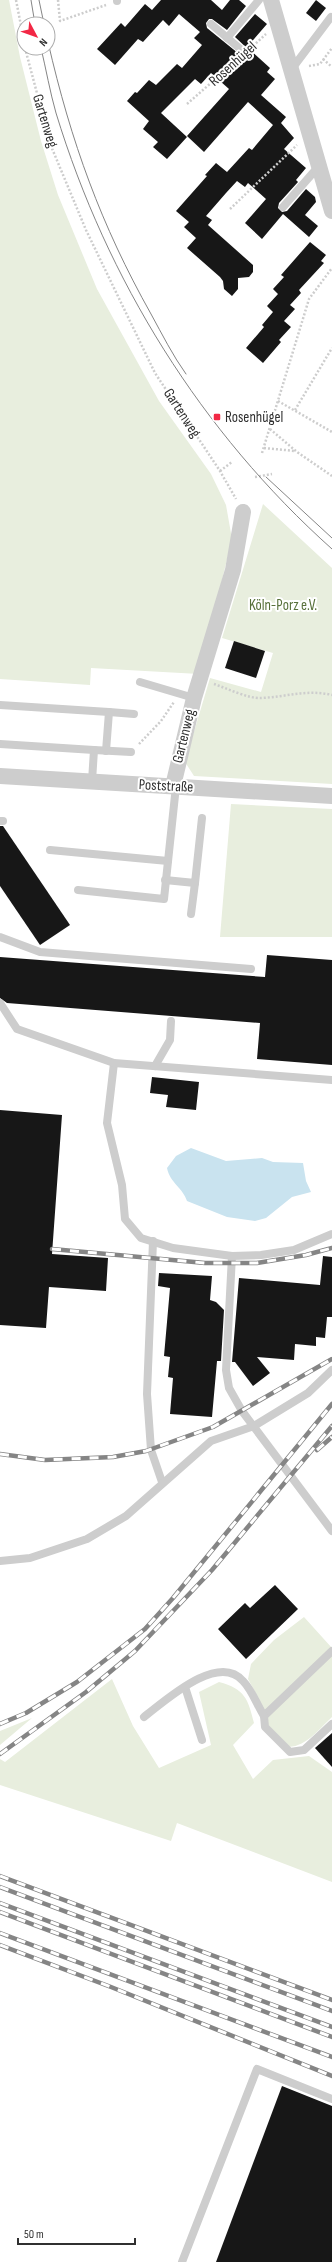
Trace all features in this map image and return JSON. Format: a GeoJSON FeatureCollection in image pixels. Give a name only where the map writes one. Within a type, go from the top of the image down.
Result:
{"type":"FeatureCollection","features":[{"type":"Feature","properties":{"kind":"street"},"geometry":{"type":"LineString","coordinates":[[272,0],[277,22],[332,211]]}},
{"type":"Feature","properties":{"kind":"street","name":"Gartenweg"},"geometry":{"type":"LineString","coordinates":[[174,786],[199,679],[233,570],[243,512]]}},
{"type":"Feature","properties":{"kind":"street","name":"Poststraße"},"geometry":{"type":"LineString","coordinates":[[0,776],[332,796]]}},
{"type":"Feature","properties":{"kind":"lane"},"geometry":{"type":"LineString","coordinates":[[227,38],[259,0]]}},
{"type":"Feature","properties":{"kind":"lane"},"geometry":{"type":"LineString","coordinates":[[291,70],[331,17]]}},
{"type":"Feature","properties":{"kind":"lane"},"geometry":{"type":"LineString","coordinates":[[211,24],[245,53]]}},
{"type":"Feature","properties":{"kind":"lane"},"geometry":{"type":"LineString","coordinates":[[283,207],[319,166]]}},
{"type":"Feature","properties":{"kind":"lane"},"geometry":{"type":"LineString","coordinates":[[140,682],[194,698]]}},
{"type":"Feature","properties":{"kind":"lane"},"geometry":{"type":"LineString","coordinates":[[0,705],[134,714]]}},
{"type":"Feature","properties":{"kind":"lane"},"geometry":{"type":"LineString","coordinates":[[106,751],[109,712]]}},
{"type":"Feature","properties":{"kind":"lane"},"geometry":{"type":"LineString","coordinates":[[0,744],[131,752]]}},
{"type":"Feature","properties":{"kind":"lane"},"geometry":{"type":"LineString","coordinates":[[92,781],[94,750]]}},
{"type":"Feature","properties":{"kind":"lane"},"geometry":{"type":"LineString","coordinates":[[78,890],[164,899],[174,786]]}},
{"type":"Feature","properties":{"kind":"lane"},"geometry":{"type":"LineString","coordinates":[[191,914],[202,818]]}},
{"type":"Feature","properties":{"kind":"lane"},"geometry":{"type":"LineString","coordinates":[[50,850],[168,861]]}},
{"type":"Feature","properties":{"kind":"lane"},"geometry":{"type":"LineString","coordinates":[[166,880],[195,883]]}},
{"type":"Feature","properties":{"kind":"lane"},"geometry":{"type":"LineString","coordinates":[[0,937],[40,952],[251,969]]}},
{"type":"Feature","properties":{"kind":"lane"},"geometry":{"type":"LineString","coordinates":[[0,1003],[17,1029],[114,1063],[332,1080]]}},
{"type":"Feature","properties":{"kind":"lane"},"geometry":{"type":"LineString","coordinates":[[155,1066],[170,1040],[171,1021]]}},
{"type":"Feature","properties":{"kind":"lane"},"geometry":{"type":"LineString","coordinates":[[114,1063],[107,1123],[122,1185],[125,1219],[141,1238],[173,1248],[232,1256],[261,1255],[294,1250],[332,1234]]}},
{"type":"Feature","properties":{"kind":"lane"},"geometry":{"type":"LineString","coordinates":[[153,1242],[147,1394],[151,1450],[162,1482]]}},
{"type":"Feature","properties":{"kind":"lane"},"geometry":{"type":"LineString","coordinates":[[232,1256],[226,1370],[229,1388],[234,1400],[332,1531]]}},
{"type":"Feature","properties":{"kind":"lane"},"geometry":{"type":"LineString","coordinates":[[0,1561],[30,1558],[87,1538],[126,1516],[162,1482],[211,1441],[254,1426],[308,1393],[332,1370]]}},
{"type":"Feature","properties":{"kind":"lane"},"geometry":{"type":"LineString","coordinates":[[264,1716],[332,1651]]}},
{"type":"Feature","properties":{"kind":"lane"},"geometry":{"type":"LineString","coordinates":[[144,1717],[185,1687],[208,1674],[229,1672],[243,1680],[264,1716],[265,1727],[290,1752],[304,1750],[332,1724]]}},
{"type":"Feature","properties":{"kind":"lane"},"geometry":{"type":"LineString","coordinates":[[185,1687],[202,1740]]}},
{"type":"Feature","properties":{"kind":"lane"},"geometry":{"type":"LineString","coordinates":[[182,2262],[257,2069],[332,2099]]}},
{"type":"Feature","properties":{"kind":"path"},"geometry":{"type":"LineString","coordinates":[[16,0],[19,16]]}},
{"type":"Feature","properties":{"kind":"path"},"geometry":{"type":"LineString","coordinates":[[58,0],[60,21],[117,0]]}},
{"type":"Feature","properties":{"kind":"path","name":"Rosenhügel"},"geometry":{"type":"LineString","coordinates":[[187,104],[245,53],[277,22]]}},
{"type":"Feature","properties":{"kind":"path"},"geometry":{"type":"LineString","coordinates":[[291,70],[320,64],[332,48]]}},
{"type":"Feature","properties":{"kind":"path","name":"Gartenweg"},"geometry":{"type":"LineString","coordinates":[[28,56],[51,146],[86,230],[156,373],[220,471],[243,512]]}},
{"type":"Feature","properties":{"kind":"path"},"geometry":{"type":"LineString","coordinates":[[324,59],[332,66]]}},
{"type":"Feature","properties":{"kind":"path"},"geometry":{"type":"LineString","coordinates":[[230,209],[309,134]]}},
{"type":"Feature","properties":{"kind":"path"},"geometry":{"type":"LineString","coordinates":[[262,453],[309,299],[332,268]]}},
{"type":"Feature","properties":{"kind":"path"},"geometry":{"type":"LineString","coordinates":[[295,410],[332,348]]}},
{"type":"Feature","properties":{"kind":"path"},"geometry":{"type":"LineString","coordinates":[[278,401],[332,432]]}},
{"type":"Feature","properties":{"kind":"path"},"geometry":{"type":"LineString","coordinates":[[270,429],[297,452],[332,476]]}},
{"type":"Feature","properties":{"kind":"path"},"geometry":{"type":"LineString","coordinates":[[264,448],[297,452]]}},
{"type":"Feature","properties":{"kind":"path"},"geometry":{"type":"LineString","coordinates":[[220,471],[232,462]]}},
{"type":"Feature","properties":{"kind":"path"},"geometry":{"type":"LineString","coordinates":[[255,478],[272,474]]}},
{"type":"Feature","properties":{"kind":"path"},"geometry":{"type":"LineString","coordinates":[[199,679],[260,698],[295,693],[320,692],[332,695]]}},
{"type":"Feature","properties":{"kind":"path"},"geometry":{"type":"LineString","coordinates":[[131,752],[161,721],[178,693]]}},
{"type":"Feature","properties":{"kind":"green space"},"geometry":{"type":"Polygon","coordinates":[[[0,0],[9,0],[16,36],[16,56],[20,56],[41,141],[58,195],[97,289],[159,401],[211,474],[226,505],[232,539],[199,674],[91,668],[90,685],[0,679],[0,0]]]}},
{"type":"Feature","properties":{"kind":"green space","name":"Köln-Porz e.V."},"geometry":{"type":"Polygon","coordinates":[[[263,504],[332,568],[332,784],[194,776],[185,762],[210,678],[261,692],[273,653],[222,638],[263,504]]]}},
{"type":"Feature","properties":{"kind":"green space"},"geometry":{"type":"Polygon","coordinates":[[[231,804],[332,809],[332,937],[220,937],[231,804]]]}},
{"type":"Feature","properties":{"kind":"green space"},"geometry":{"type":"Polygon","coordinates":[[[304,1617],[332,1648],[332,1717],[307,1740],[296,1746],[289,1747],[269,1727],[258,1697],[248,1679],[251,1664],[274,1640],[304,1617]]]}},
{"type":"Feature","properties":{"kind":"green space"},"geometry":{"type":"Polygon","coordinates":[[[112,1679],[133,1726],[159,1768],[211,1745],[199,1692],[219,1682],[235,1688],[240,1692],[250,1707],[254,1723],[233,1745],[253,1779],[273,1760],[309,1756],[332,1772],[332,1882],[177,1823],[171,1841],[0,1785],[0,1759],[5,1762],[112,1679]]]}},
{"type":"Feature","properties":{"kind":"green space"},"geometry":{"type":"Polygon","coordinates":[[[32,1718],[0,1745],[0,1731],[32,1718]]]}},
{"type":"Feature","properties":{"kind":"water"},"geometry":{"type":"Polygon","coordinates":[[[191,1148],[226,1161],[262,1158],[273,1162],[303,1163],[306,1181],[311,1192],[292,1197],[266,1218],[255,1221],[227,1217],[187,1201],[183,1192],[171,1178],[167,1168],[176,1156],[191,1148]]]}},
{"type":"Feature","properties":{"kind":"building"},"geometry":{"type":"Polygon","coordinates":[[[161,0],[211,0],[222,10],[230,0],[239,0],[246,6],[227,30],[212,19],[209,19],[206,23],[207,28],[244,58],[249,56],[250,51],[235,37],[255,14],[267,24],[247,47],[270,68],[267,72],[275,79],[261,95],[286,117],[281,123],[294,138],[284,149],[306,168],[296,180],[298,182],[279,203],[278,208],[282,212],[287,211],[306,189],[315,197],[316,202],[305,215],[318,226],[309,237],[283,214],[262,239],[245,223],[266,199],[248,183],[245,187],[237,181],[206,216],[212,220],[208,225],[253,265],[253,272],[249,277],[238,278],[238,289],[232,296],[224,289],[223,281],[220,277],[187,248],[196,238],[184,227],[189,222],[176,211],[207,176],[205,175],[216,163],[227,172],[249,148],[252,150],[273,125],[248,102],[204,152],[187,136],[229,89],[211,73],[201,84],[195,79],[161,113],[187,137],[167,159],[153,147],[158,142],[143,129],[149,121],[127,101],[149,80],[156,85],[177,64],[182,68],[202,45],[194,38],[200,32],[179,14],[169,26],[163,20],[143,42],[138,39],[115,65],[97,49],[121,23],[125,27],[145,4],[152,10],[161,0]]]}},
{"type":"Feature","properties":{"kind":"building"},"geometry":{"type":"Polygon","coordinates":[[[316,0],[326,8],[316,21],[306,13],[316,0]]]}},
{"type":"Feature","properties":{"kind":"building"},"geometry":{"type":"Polygon","coordinates":[[[310,242],[326,255],[321,261],[324,263],[299,290],[301,293],[290,305],[295,309],[284,321],[291,327],[279,340],[281,342],[263,363],[246,348],[264,327],[262,325],[273,312],[267,306],[278,294],[273,289],[284,277],[281,275],[310,242]]]}},
{"type":"Feature","properties":{"kind":"building"},"geometry":{"type":"Polygon","coordinates":[[[234,641],[265,651],[256,678],[225,668],[234,641]]]}},
{"type":"Feature","properties":{"kind":"building"},"geometry":{"type":"Polygon","coordinates":[[[0,826],[3,826],[70,925],[40,945],[0,886],[0,826]]]}},
{"type":"Feature","properties":{"kind":"building"},"geometry":{"type":"Polygon","coordinates":[[[267,955],[332,960],[332,1065],[257,1059],[260,1023],[7,1003],[0,998],[0,957],[265,977],[267,955]]]}},
{"type":"Feature","properties":{"kind":"building"},"geometry":{"type":"Polygon","coordinates":[[[152,1077],[199,1082],[196,1110],[166,1107],[168,1095],[150,1093],[152,1077]]]}},
{"type":"Feature","properties":{"kind":"building"},"geometry":{"type":"Polygon","coordinates":[[[0,1110],[62,1115],[52,1254],[108,1258],[106,1291],[49,1287],[46,1328],[0,1325],[0,1110]]]}},
{"type":"Feature","properties":{"kind":"building"},"geometry":{"type":"Polygon","coordinates":[[[323,1256],[332,1257],[332,1317],[327,1317],[325,1338],[316,1337],[316,1346],[295,1344],[294,1360],[257,1357],[270,1373],[253,1386],[235,1362],[232,1362],[239,1278],[320,1285],[323,1256]]]}},
{"type":"Feature","properties":{"kind":"building"},"geometry":{"type":"Polygon","coordinates":[[[159,1273],[212,1276],[210,1300],[216,1302],[224,1310],[221,1361],[217,1361],[212,1417],[170,1414],[173,1378],[168,1377],[170,1357],[164,1356],[170,1288],[158,1286],[159,1273]]]}},
{"type":"Feature","properties":{"kind":"building"},"geometry":{"type":"Polygon","coordinates":[[[275,1585],[298,1609],[246,1659],[218,1629],[245,1603],[250,1608],[275,1585]]]}},
{"type":"Feature","properties":{"kind":"building"},"geometry":{"type":"Polygon","coordinates":[[[332,1733],[332,1767],[315,1748],[332,1733]]]}},
{"type":"Feature","properties":{"kind":"building"},"geometry":{"type":"Polygon","coordinates":[[[282,2086],[332,2106],[332,2262],[216,2262],[282,2086]]]}},
{"type":"Feature","properties":{"kind":"tram line"},"geometry":{"type":"LineString","coordinates":[[31,0],[34,16]]}},
{"type":"Feature","properties":{"kind":"tram line"},"geometry":{"type":"LineString","coordinates":[[39,0],[42,16]]}},
{"type":"Feature","properties":{"kind":"tram line"},"geometry":{"type":"LineString","coordinates":[[43,56],[56,113],[77,175],[102,235],[131,293],[164,350],[201,404],[241,455],[285,504],[332,549]]}},
{"type":"Feature","properties":{"kind":"tram line"},"geometry":{"type":"LineString","coordinates":[[51,56],[67,114],[89,182],[117,248],[133,281],[168,345],[186,374]]}},
{"type":"Feature","properties":{"kind":"tram line"},"geometry":{"type":"LineString","coordinates":[[266,477],[332,538]]}},
{"type":"Feature","properties":{"kind":"railway"},"geometry":{"type":"LineString","coordinates":[[52,1249],[205,1263],[257,1263],[306,1255],[332,1248]]}},
{"type":"Feature","properties":{"kind":"railway"},"geometry":{"type":"LineString","coordinates":[[0,1454],[45,1460],[113,1457],[146,1451],[213,1427],[332,1359]]}},
{"type":"Feature","properties":{"kind":"railway"},"geometry":{"type":"LineString","coordinates":[[0,1724],[26,1713],[77,1682],[145,1629],[173,1598],[332,1404]]}},
{"type":"Feature","properties":{"kind":"railway"},"geometry":{"type":"LineString","coordinates":[[0,1754],[86,1692],[135,1651],[212,1570],[332,1426]]}},
{"type":"Feature","properties":{"kind":"railway"},"geometry":{"type":"LineString","coordinates":[[317,1450],[332,1437]]}},
{"type":"Feature","properties":{"kind":"railway"},"geometry":{"type":"LineString","coordinates":[[0,1876],[332,2000]]}},
{"type":"Feature","properties":{"kind":"railway"},"geometry":{"type":"LineString","coordinates":[[0,1887],[332,2011]]}},
{"type":"Feature","properties":{"kind":"railway"},"geometry":{"type":"LineString","coordinates":[[0,1903],[332,2027]]}},
{"type":"Feature","properties":{"kind":"railway"},"geometry":{"type":"LineString","coordinates":[[0,1912],[332,2037]]}},
{"type":"Feature","properties":{"kind":"railway"},"geometry":{"type":"LineString","coordinates":[[0,1933],[332,2057]]}},
{"type":"Feature","properties":{"kind":"railway"},"geometry":{"type":"LineString","coordinates":[[0,1945],[111,1987],[332,2076]]}},
{"type":"Feature","properties":{"kind":"place","name":"Rosenhügel"},"geometry":{"type":"Point","coordinates":[217,417]}}]}
